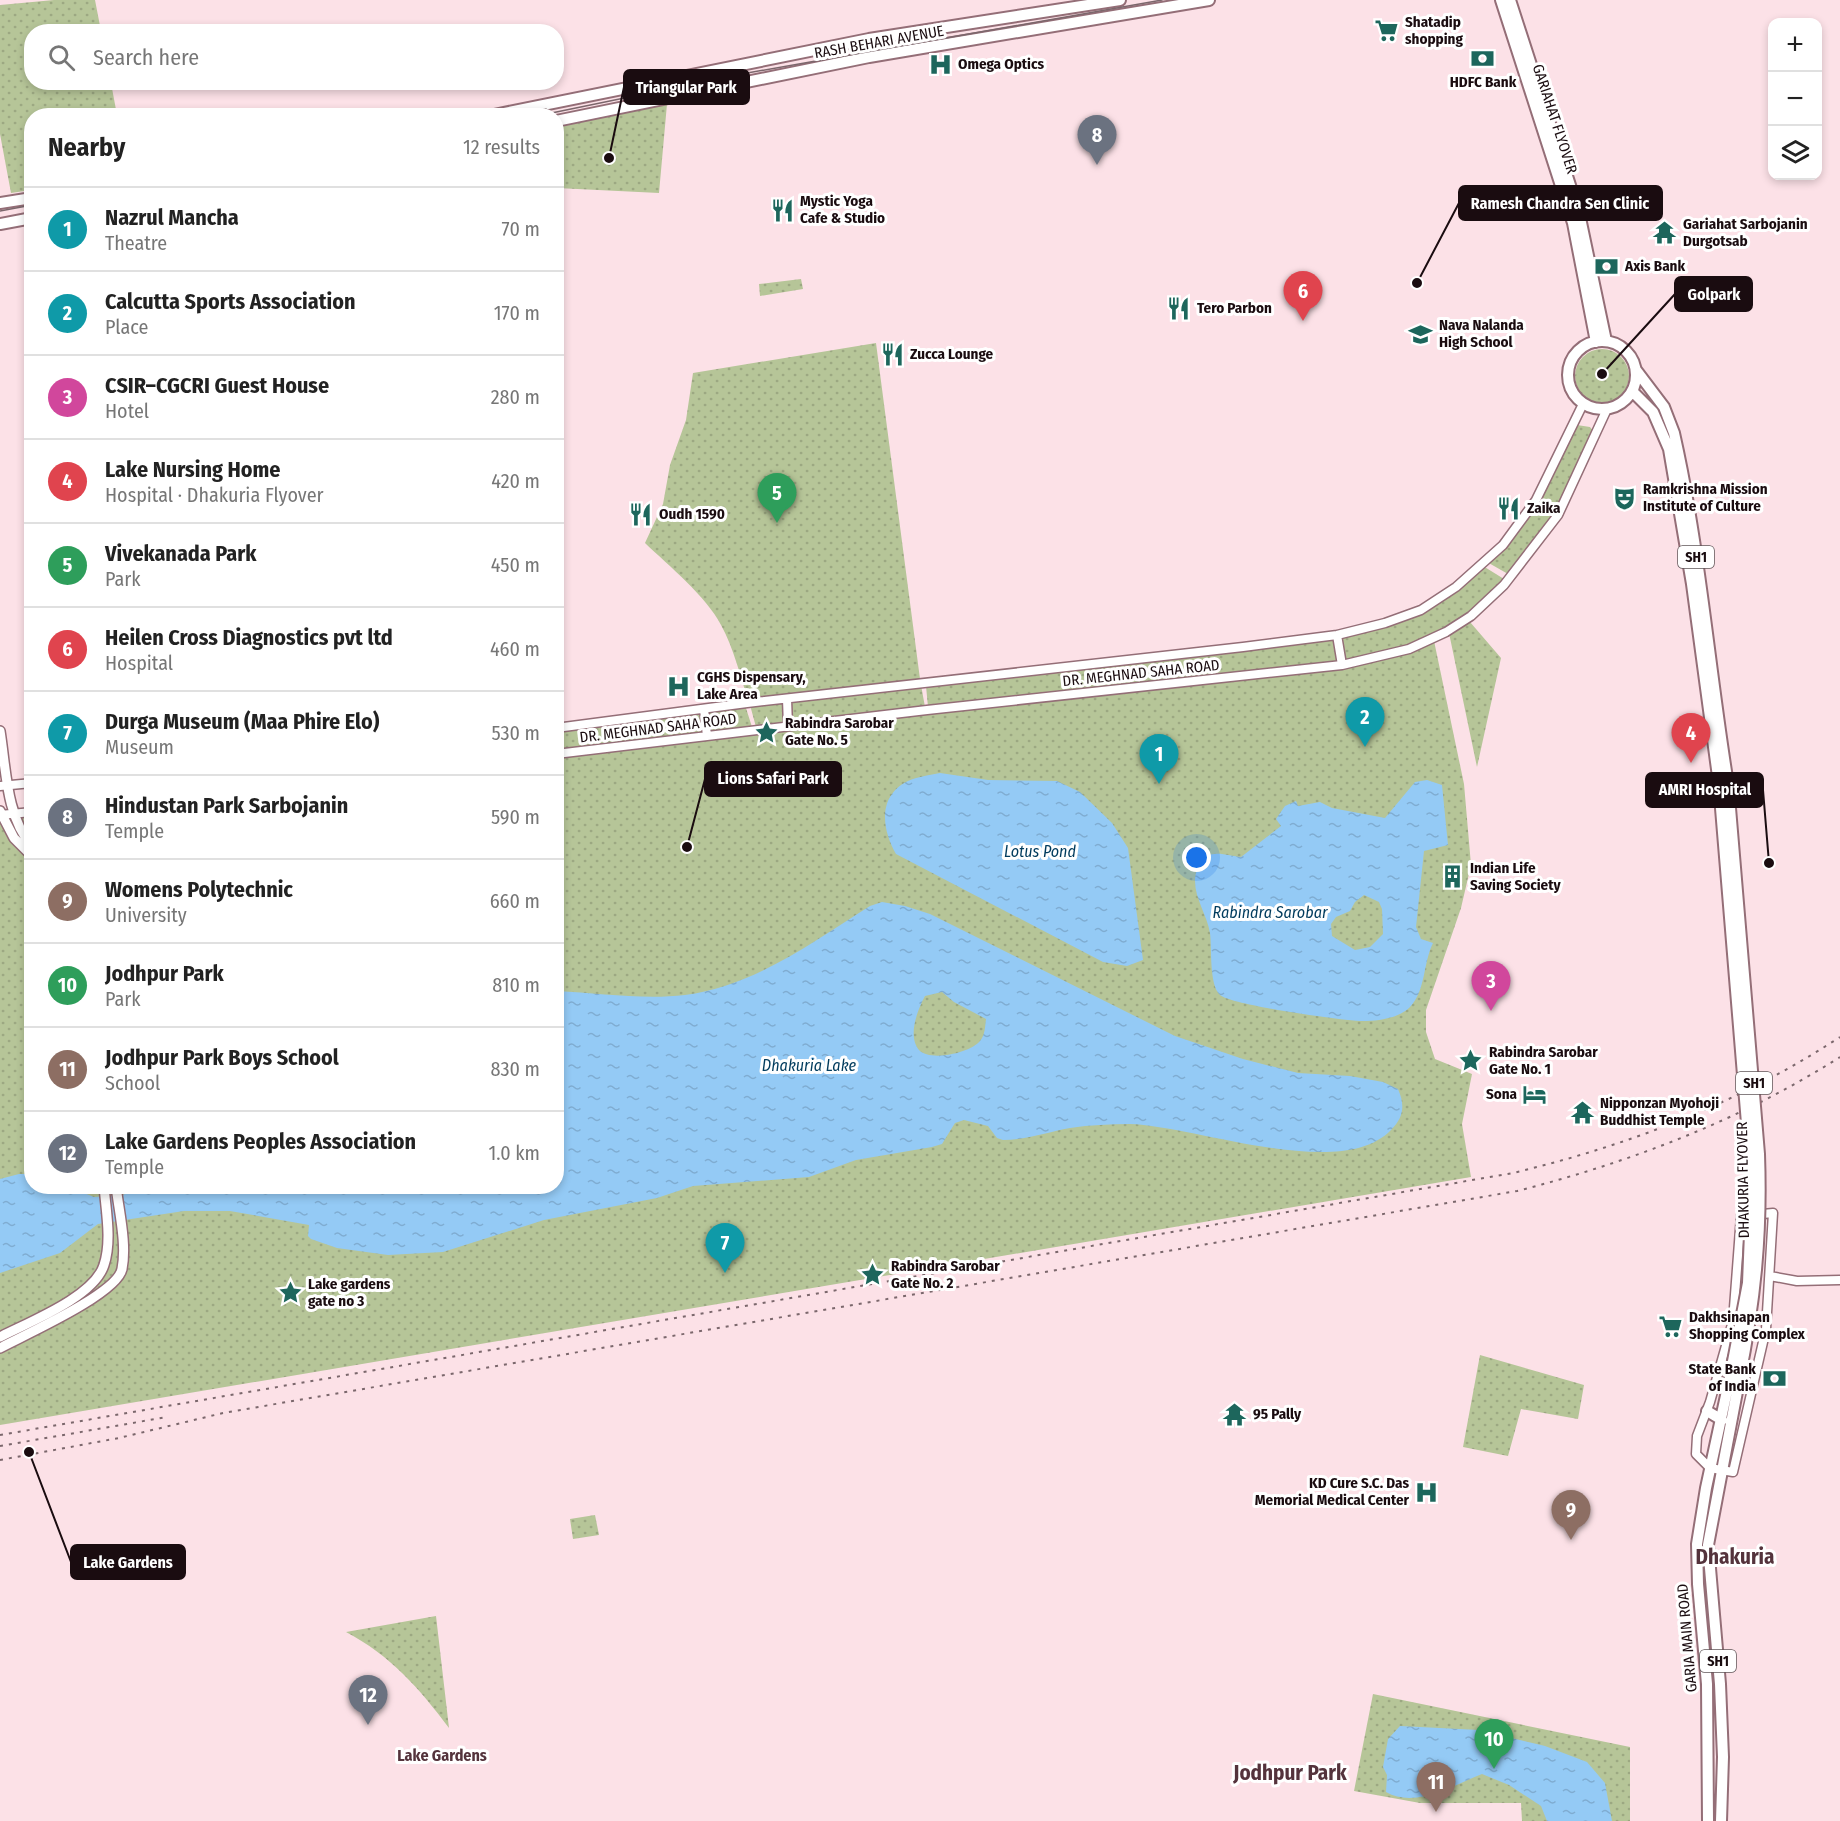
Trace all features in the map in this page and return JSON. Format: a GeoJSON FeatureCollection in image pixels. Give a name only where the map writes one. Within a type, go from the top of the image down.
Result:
{"type":"FeatureCollection","features":[{"type":"Feature","properties":{"kind":"main road","name":"RASH BEHARI AVENUE"},"geometry":{"type":"LineString","coordinates":[[528,108],[869,39],[1120,0]]}},
{"type":"Feature","properties":{"kind":"main road","name":"RASH BEHARI AVENUE"},"geometry":{"type":"LineString","coordinates":[[564,119],[869,57],[1209,0]]}},
{"type":"Feature","properties":{"kind":"main road","name":"GARIAHAT FLYOVER"},"geometry":{"type":"LineString","coordinates":[[1501,0],[1584,250]]}},
{"type":"Feature","properties":{"kind":"main road","name":"GARIAHAT FLYOVER"},"geometry":{"type":"LineString","coordinates":[[1510,0],[1577,206],[1601,342]]}},
{"type":"Feature","properties":{"kind":"main road"},"geometry":{"type":"LineString","coordinates":[[0,203],[24,199]]}},
{"type":"Feature","properties":{"kind":"main road"},"geometry":{"type":"LineString","coordinates":[[0,224],[24,220]]}},
{"type":"Feature","properties":{"kind":"main road"},"geometry":{"type":"LineString","coordinates":[[1601,342],[1579,350],[1571,360],[1568,372],[1571,390],[1583,404],[1594,409],[1607,409],[1622,403],[1632,391],[1636,370]]}},
{"type":"Feature","properties":{"kind":"main road","name":"SH1"},"geometry":{"type":"LineString","coordinates":[[1601,342],[1628,353],[1636,370],[1664,407],[1674,433],[1703,602],[1719,756]]}},
{"type":"Feature","properties":{"kind":"main road","name":"SH1"},"geometry":{"type":"LineString","coordinates":[[1632,391],[1653,412],[1669,449],[1719,756]]}},
{"type":"Feature","properties":{"kind":"main road"},"geometry":{"type":"LineString","coordinates":[[0,732],[4,786],[24,838]]}},
{"type":"Feature","properties":{"kind":"main road","name":"DHAKURIA FLYOVER"},"geometry":{"type":"LineString","coordinates":[[1719,756],[1724,784],[1752,1185],[1748,1283],[1735,1379],[1732,1422]]}},
{"type":"Feature","properties":{"kind":"main road"},"geometry":{"type":"LineString","coordinates":[[0,813],[14,838],[24,848]]}},
{"type":"Feature","properties":{"kind":"main road"},"geometry":{"type":"LineString","coordinates":[[0,1348],[77,1301],[95,1281],[104,1267],[107,1232],[105,1194]]}},
{"type":"Feature","properties":{"kind":"main road"},"geometry":{"type":"LineString","coordinates":[[0,1337],[77,1301],[107,1290],[119,1278],[122,1269],[117,1194]]}},
{"type":"Feature","properties":{"kind":"main road"},"geometry":{"type":"LineString","coordinates":[[1707,1411],[1732,1422]]}},
{"type":"Feature","properties":{"kind":"main road","name":"SH1"},"geometry":{"type":"LineString","coordinates":[[1721,1821],[1723,1757],[1720,1684],[1708,1545],[1711,1516],[1728,1471],[1732,1422]]}},
{"type":"Feature","properties":{"kind":"main road","name":"GARIA MAIN ROAD"},"geometry":{"type":"LineString","coordinates":[[1708,1821],[1707,1675],[1696,1562],[1699,1527],[1710,1468],[1732,1422]]}},
{"type":"Feature","properties":{"kind":"street","name":"DR. MEGHNAD SAHA ROAD"},"geometry":{"type":"LineString","coordinates":[[564,727],[1337,635],[1385,623],[1421,610],[1456,586],[1503,545],[1536,500],[1583,404]]}},
{"type":"Feature","properties":{"kind":"street","name":"DR. MEGHNAD SAHA ROAD"},"geometry":{"type":"LineString","coordinates":[[564,753],[1342,664],[1409,649],[1446,632],[1471,616],[1504,585],[1558,515],[1607,409]]}},
{"type":"Feature","properties":{"kind":"street"},"geometry":{"type":"LineString","coordinates":[[1337,635],[1342,664]]}},
{"type":"Feature","properties":{"kind":"street"},"geometry":{"type":"LineString","coordinates":[[787,699],[788,726]]}},
{"type":"Feature","properties":{"kind":"street"},"geometry":{"type":"LineString","coordinates":[[704,709],[707,736]]}},
{"type":"Feature","properties":{"kind":"street"},"geometry":{"type":"LineString","coordinates":[[4,786],[24,784]]}},
{"type":"Feature","properties":{"kind":"street"},"geometry":{"type":"LineString","coordinates":[[0,813],[24,812]]}},
{"type":"Feature","properties":{"kind":"street"},"geometry":{"type":"LineString","coordinates":[[1728,1471],[1710,1468],[1701,1462],[1696,1454],[1697,1436],[1707,1411],[1732,1321],[1742,1216],[1773,1213],[1766,1329],[1732,1422]]}},
{"type":"Feature","properties":{"kind":"street"},"geometry":{"type":"LineString","coordinates":[[1770,1276],[1797,1281],[1840,1280]]}},
{"type":"Feature","properties":{"kind":"green space"},"geometry":{"type":"Polygon","coordinates":[[[54,0],[95,0],[100,24],[24,24],[24,90],[112,90],[116,108],[24,108],[24,191],[11,193],[0,134],[0,5],[54,0]]]}},
{"type":"Feature","properties":{"kind":"green space"},"geometry":{"type":"Polygon","coordinates":[[[667,104],[659,193],[564,188],[564,126],[667,104]]]}},
{"type":"Feature","properties":{"kind":"green space"},"geometry":{"type":"Polygon","coordinates":[[[801,279],[803,289],[760,296],[759,284],[801,279]]]}},
{"type":"Feature","properties":{"kind":"green space"},"geometry":{"type":"Polygon","coordinates":[[[876,343],[920,679],[748,700],[730,643],[714,614],[686,582],[645,543],[663,504],[670,465],[686,420],[693,373],[876,343]]]}},
{"type":"Feature","properties":{"kind":"green space"},"geometry":{"type":"Polygon","coordinates":[[[1597,349],[1607,349],[1617,353],[1625,361],[1629,376],[1625,391],[1617,399],[1607,403],[1597,403],[1587,399],[1579,391],[1575,381],[1575,371],[1579,361],[1587,353],[1597,349]]]}},
{"type":"Feature","properties":{"kind":"green space"},"geometry":{"type":"Polygon","coordinates":[[[1577,425],[1590,427],[1594,432],[1556,513],[1508,574],[1487,562],[1508,543],[1577,425]]]}},
{"type":"Feature","properties":{"kind":"green space"},"geometry":{"type":"Polygon","coordinates":[[[1483,566],[1504,579],[1472,612],[1427,638],[1344,661],[1340,636],[1422,612],[1483,566]]]}},
{"type":"Feature","properties":{"kind":"green space"},"geometry":{"type":"Polygon","coordinates":[[[1470,622],[1501,658],[1477,767],[1449,633],[1470,622]]]}},
{"type":"Feature","properties":{"kind":"green space"},"geometry":{"type":"Polygon","coordinates":[[[1335,636],[1340,662],[928,707],[926,686],[1335,636]]]}},
{"type":"Feature","properties":{"kind":"green space"},"geometry":{"type":"Polygon","coordinates":[[[1433,636],[1464,784],[1471,865],[1461,908],[1426,1010],[1426,1032],[1435,1059],[1472,1074],[1462,1124],[1471,1177],[0,1425],[0,820],[24,817],[24,1194],[564,1194],[564,754],[1340,666],[1403,650],[1433,636]]]}},
{"type":"Feature","properties":{"kind":"green space"},"geometry":{"type":"Polygon","coordinates":[[[921,685],[925,707],[756,727],[750,705],[921,685]]]}},
{"type":"Feature","properties":{"kind":"green space"},"geometry":{"type":"Polygon","coordinates":[[[745,705],[752,727],[564,751],[564,729],[745,705]]]}},
{"type":"Feature","properties":{"kind":"green space"},"geometry":{"type":"Polygon","coordinates":[[[1480,1355],[1584,1385],[1578,1419],[1521,1409],[1508,1456],[1463,1447],[1480,1355]]]}},
{"type":"Feature","properties":{"kind":"green space"},"geometry":{"type":"Polygon","coordinates":[[[595,1515],[599,1535],[573,1539],[570,1519],[595,1515]]]}},
{"type":"Feature","properties":{"kind":"green space"},"geometry":{"type":"Polygon","coordinates":[[[436,1616],[449,1728],[403,1674],[377,1651],[346,1632],[436,1616]]]}},
{"type":"Feature","properties":{"kind":"green space","name":"Jodhpur Park"},"geometry":{"type":"Polygon","coordinates":[[[1373,1694],[1630,1747],[1630,1821],[1522,1821],[1521,1803],[1420,1803],[1354,1791],[1373,1694]]]}},
{"type":"Feature","properties":{"kind":"water","name":"Lotus Pond"},"geometry":{"type":"Polygon","coordinates":[[[940,773],[988,780],[1057,781],[1080,792],[1112,823],[1128,848],[1143,960],[1127,966],[1103,962],[896,854],[885,824],[887,804],[891,795],[908,781],[940,773]]]}},
{"type":"Feature","properties":{"kind":"water","name":"Rabindra Sarobar"},"geometry":{"type":"Polygon","coordinates":[[[1427,780],[1442,785],[1448,845],[1424,851],[1416,927],[1421,939],[1433,943],[1422,985],[1410,1007],[1388,1018],[1363,1021],[1265,1008],[1220,995],[1214,983],[1210,933],[1196,888],[1195,878],[1199,864],[1213,854],[1241,857],[1281,826],[1276,819],[1285,806],[1296,801],[1298,806],[1320,802],[1332,808],[1385,818],[1415,782],[1427,780]],[[1364,895],[1355,902],[1350,911],[1336,917],[1331,924],[1332,936],[1355,950],[1370,947],[1383,934],[1382,909],[1379,902],[1364,895]]]}},
{"type":"Feature","properties":{"kind":"water","name":"Dhakuria Lake"},"geometry":{"type":"Polygon","coordinates":[[[882,902],[905,906],[930,914],[1175,1036],[1243,1059],[1298,1073],[1350,1076],[1383,1082],[1398,1089],[1402,1100],[1401,1116],[1391,1130],[1368,1145],[1338,1151],[1304,1151],[1266,1147],[1130,1124],[1078,1127],[1003,1140],[997,1138],[988,1126],[964,1120],[955,1123],[942,1144],[932,1147],[856,1160],[809,1177],[693,1186],[657,1198],[544,1220],[443,1252],[388,1255],[337,1248],[311,1239],[308,1236],[309,1225],[230,1211],[184,1211],[98,1224],[60,1253],[0,1273],[0,1179],[19,1174],[24,1174],[24,1194],[86,1194],[94,1197],[125,1194],[564,1194],[564,992],[653,997],[685,995],[735,982],[805,948],[870,906],[882,902]],[[942,992],[925,996],[914,1030],[916,1044],[924,1054],[940,1056],[968,1049],[982,1039],[986,1019],[954,1002],[942,992]]]}},
{"type":"Feature","properties":{"kind":"water"},"geometry":{"type":"Polygon","coordinates":[[[1400,1726],[1479,1730],[1545,1746],[1587,1762],[1605,1783],[1612,1821],[1547,1821],[1541,1806],[1509,1785],[1482,1774],[1434,1794],[1422,1797],[1397,1797],[1386,1792],[1387,1775],[1383,1767],[1388,1739],[1400,1726]]]}},
{"type":"Feature","properties":{"kind":"tram line"},"geometry":{"type":"LineString","coordinates":[[564,110],[736,75],[1162,0]]}},
{"type":"Feature","properties":{"kind":"tram line"},"geometry":{"type":"LineString","coordinates":[[0,211],[24,206]]}},
{"type":"Feature","properties":{"kind":"railway"},"geometry":{"type":"LineString","coordinates":[[0,1435],[1513,1173],[1641,1135],[1723,1102],[1802,1061],[1840,1037]]}},
{"type":"Feature","properties":{"kind":"railway"},"geometry":{"type":"LineString","coordinates":[[0,1460],[119,1438],[223,1413],[1517,1191],[1602,1167],[1684,1137],[1764,1100],[1840,1057]]}},
{"type":"Feature","properties":{"kind":"railway"},"geometry":{"type":"LineString","coordinates":[[0,1446],[167,1417]]}},
{"type":"Feature","properties":{"kind":"place","name":"Shatadip shopping"},"geometry":{"type":"Point","coordinates":[1387,31]}},
{"type":"Feature","properties":{"kind":"place","name":"HDFC Bank"},"geometry":{"type":"Point","coordinates":[1483,58]}},
{"type":"Feature","properties":{"kind":"place","name":"Omega Optics"},"geometry":{"type":"Point","coordinates":[940,64]}},
{"type":"Feature","properties":{"kind":"place","name":"Triangular Park"},"geometry":{"type":"Point","coordinates":[609,158]}},
{"type":"Feature","properties":{"kind":"place","name":"Hindustan Park Sarbojanin"},"geometry":{"type":"Point","coordinates":[1097,165]}},
{"type":"Feature","properties":{"kind":"place","name":"Mystic Yoga Cafe & Studio"},"geometry":{"type":"Point","coordinates":[782,210]}},
{"type":"Feature","properties":{"kind":"place","name":"Gariahat Sarbojanin Durgotsab"},"geometry":{"type":"Point","coordinates":[1665,233]}},
{"type":"Feature","properties":{"kind":"place","name":"Axis Bank"},"geometry":{"type":"Point","coordinates":[1607,266]}},
{"type":"Feature","properties":{"kind":"place","name":"Ramesh Chandra Sen Clinic"},"geometry":{"type":"Point","coordinates":[1417,283]}},
{"type":"Feature","properties":{"kind":"place","name":"Tero Parbon"},"geometry":{"type":"Point","coordinates":[1179,308]}},
{"type":"Feature","properties":{"kind":"place","name":"Heilen Cross Diagnostics pvt ltd"},"geometry":{"type":"Point","coordinates":[1303,321]}},
{"type":"Feature","properties":{"kind":"place","name":"Nava Nalanda High School"},"geometry":{"type":"Point","coordinates":[1421,334]}},
{"type":"Feature","properties":{"kind":"place","name":"Zucca Lounge"},"geometry":{"type":"Point","coordinates":[892,354]}},
{"type":"Feature","properties":{"kind":"place","name":"Golpark"},"geometry":{"type":"Point","coordinates":[1602,374]}},
{"type":"Feature","properties":{"kind":"place","name":"Ramkrishna Mission Institute of Culture"},"geometry":{"type":"Point","coordinates":[1625,498]}},
{"type":"Feature","properties":{"kind":"place","name":"Zaika"},"geometry":{"type":"Point","coordinates":[1509,508]}},
{"type":"Feature","properties":{"kind":"place","name":"Oudh 1590"},"geometry":{"type":"Point","coordinates":[641,514]}},
{"type":"Feature","properties":{"kind":"place","name":"Vivekanada Park"},"geometry":{"type":"Point","coordinates":[777,523]}},
{"type":"Feature","properties":{"kind":"place","name":"CGHS Dispensary, Lake Area"},"geometry":{"type":"Point","coordinates":[679,686]}},
{"type":"Feature","properties":{"kind":"place","name":"Rabindra Sarobar Gate No. 5"},"geometry":{"type":"Point","coordinates":[767,732]}},
{"type":"Feature","properties":{"kind":"place","name":"Calcutta Sports Association"},"geometry":{"type":"Point","coordinates":[1365,747]}},
{"type":"Feature","properties":{"kind":"place","name":"Lake Nursing Home"},"geometry":{"type":"Point","coordinates":[1691,763]}},
{"type":"Feature","properties":{"kind":"place","name":"Nazrul Mancha"},"geometry":{"type":"Point","coordinates":[1159,784]}},
{"type":"Feature","properties":{"kind":"place","name":"Lions Safari Park"},"geometry":{"type":"Point","coordinates":[687,847]}},
{"type":"Feature","properties":{"kind":"place","name":"AMRI Hospital"},"geometry":{"type":"Point","coordinates":[1769,863]}},
{"type":"Feature","properties":{"kind":"place","name":"Indian Life Saving Society"},"geometry":{"type":"Point","coordinates":[1452,877]}},
{"type":"Feature","properties":{"kind":"place","name":"CSIR–CGCRI Guest House"},"geometry":{"type":"Point","coordinates":[1491,1011]}},
{"type":"Feature","properties":{"kind":"place","name":"Rabindra Sarobar Gate No. 1"},"geometry":{"type":"Point","coordinates":[1471,1061]}},
{"type":"Feature","properties":{"kind":"place","name":"Sona"},"geometry":{"type":"Point","coordinates":[1535,1094]}},
{"type":"Feature","properties":{"kind":"place","name":"Nipponzan Myohoji Buddhist Temple"},"geometry":{"type":"Point","coordinates":[1582,1112]}},
{"type":"Feature","properties":{"kind":"place","name":"Durga Museum (Maa Phire Elo)"},"geometry":{"type":"Point","coordinates":[725,1273]}},
{"type":"Feature","properties":{"kind":"place","name":"Rabindra Sarobar Gate No. 2"},"geometry":{"type":"Point","coordinates":[873,1275]}},
{"type":"Feature","properties":{"kind":"place","name":"Lake gardens gate no 3"},"geometry":{"type":"Point","coordinates":[290,1293]}},
{"type":"Feature","properties":{"kind":"place","name":"Dakhsinapan Shopping Complex"},"geometry":{"type":"Point","coordinates":[1671,1326]}},
{"type":"Feature","properties":{"kind":"place","name":"State Bank of India"},"geometry":{"type":"Point","coordinates":[1774,1378]}},
{"type":"Feature","properties":{"kind":"place","name":"95 Pally"},"geometry":{"type":"Point","coordinates":[1235,1414]}},
{"type":"Feature","properties":{"kind":"place","name":"Lake Gardens"},"geometry":{"type":"Point","coordinates":[29,1452]}},
{"type":"Feature","properties":{"kind":"place","name":"KD Cure S.C. Das Memorial Medical Center"},"geometry":{"type":"Point","coordinates":[1427,1492]}},
{"type":"Feature","properties":{"kind":"place","name":"Womens Polytechnic"},"geometry":{"type":"Point","coordinates":[1571,1540]}},
{"type":"Feature","properties":{"kind":"place","name":"Lake Gardens Peoples Association"},"geometry":{"type":"Point","coordinates":[368,1725]}},
{"type":"Feature","properties":{"kind":"place","name":"Jodhpur Park"},"geometry":{"type":"Point","coordinates":[1494,1769]}},
{"type":"Feature","properties":{"kind":"place","name":"Jodhpur Park Boys School"},"geometry":{"type":"Point","coordinates":[1436,1812]}},
{"type":"Feature","properties":{"kind":"district","name":"Dhakuria"},"geometry":{"type":"Point","coordinates":[1735,1557]}},
{"type":"Feature","properties":{"kind":"district","name":"Lake Gardens"},"geometry":{"type":"Point","coordinates":[442,1755]}},
{"type":"Feature","properties":{"kind":"district","name":"Jodhpur Park"},"geometry":{"type":"Point","coordinates":[1290,1773]}}]}
